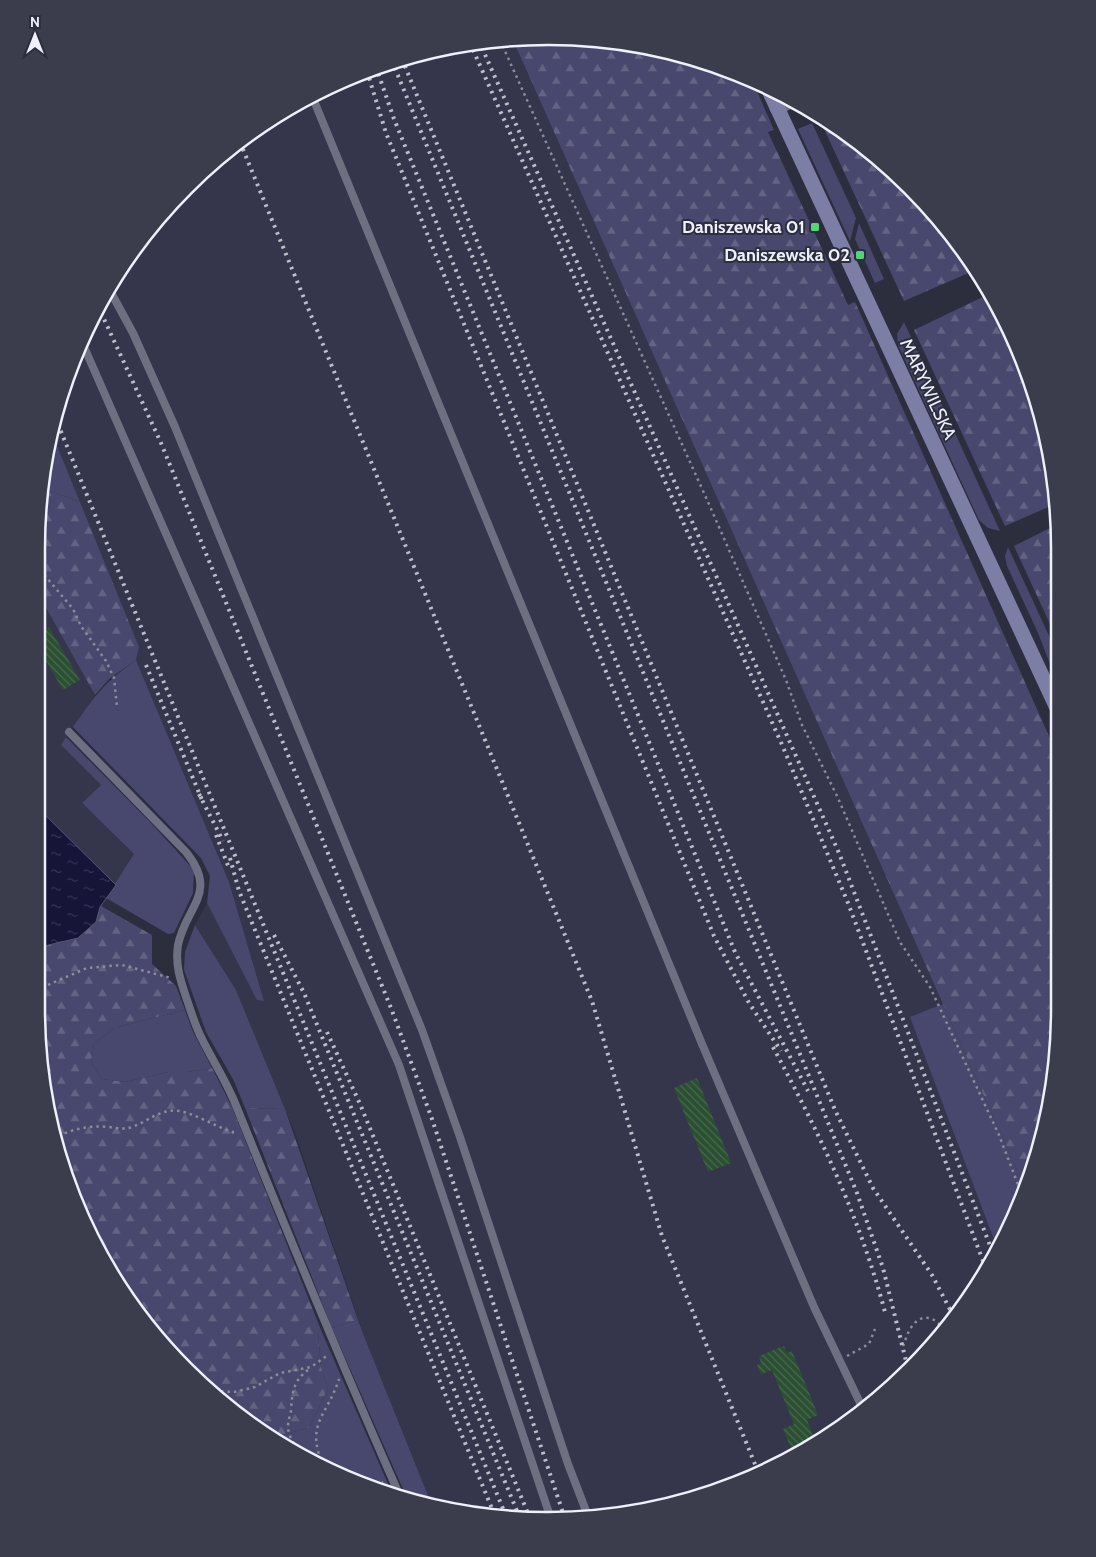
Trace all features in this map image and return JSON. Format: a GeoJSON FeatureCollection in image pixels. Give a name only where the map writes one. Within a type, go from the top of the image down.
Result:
{"type":"FeatureCollection","features":[{"type":"Feature","properties":{"kind":"main road","name":"MARYWILSKA"},"geometry":{"type":"LineString","coordinates":[[774,99],[1051,695]]}},
{"type":"Feature","properties":{"kind":"street"},"geometry":{"type":"LineString","coordinates":[[777,108],[784,104]]}},
{"type":"Feature","properties":{"kind":"lane"},"geometry":{"type":"LineString","coordinates":[[315,103],[698,1035],[814,1307],[860,1403]]}},
{"type":"Feature","properties":{"kind":"lane"},"geometry":{"type":"LineString","coordinates":[[112,295],[133,333],[175,427],[422,1030],[475,1180],[568,1464],[586,1511]]}},
{"type":"Feature","properties":{"kind":"lane"},"geometry":{"type":"LineString","coordinates":[[86,350],[399,1065],[549,1512]]}},
{"type":"Feature","properties":{"kind":"lane"},"geometry":{"type":"LineString","coordinates":[[69,732],[186,852],[199,870],[201,878],[200,895],[179,943],[177,965],[180,981],[200,1037],[228,1085],[343,1367],[396,1488]]}},
{"type":"Feature","properties":{"kind":"path"},"geometry":{"type":"LineString","coordinates":[[503,47],[708,502],[786,680],[802,725],[838,798],[896,933],[930,986],[999,1135],[1019,1186]]}},
{"type":"Feature","properties":{"kind":"path"},"geometry":{"type":"LineString","coordinates":[[45,576],[73,609],[80,626],[106,661],[114,678],[117,706]]}},
{"type":"Feature","properties":{"kind":"path"},"geometry":{"type":"LineString","coordinates":[[45,986],[87,968],[122,965],[180,981]]}},
{"type":"Feature","properties":{"kind":"path"},"geometry":{"type":"LineString","coordinates":[[61,1135],[92,1126],[125,1129],[170,1111],[179,1111],[223,1130],[248,1136]]}},
{"type":"Feature","properties":{"kind":"path"},"geometry":{"type":"LineString","coordinates":[[903,1346],[912,1326],[921,1319],[929,1318],[937,1321],[939,1325]]}},
{"type":"Feature","properties":{"kind":"path"},"geometry":{"type":"LineString","coordinates":[[839,1360],[866,1346],[873,1338],[875,1329]]}},
{"type":"Feature","properties":{"kind":"path"},"geometry":{"type":"LineString","coordinates":[[295,1445],[288,1429],[293,1390],[297,1378],[336,1350]]}},
{"type":"Feature","properties":{"kind":"path"},"geometry":{"type":"LineString","coordinates":[[221,1391],[234,1392],[254,1387],[280,1373],[311,1367]]}},
{"type":"Feature","properties":{"kind":"path"},"geometry":{"type":"LineString","coordinates":[[320,1457],[315,1435],[317,1422],[336,1388],[343,1367]]}},
{"type":"Feature","properties":{"kind":"path"},"geometry":{"type":"LineString","coordinates":[[381,1483],[392,1479]]}},
{"type":"Feature","properties":{"kind":"shaded area"},"geometry":{"type":"Polygon","coordinates":[[[516,46],[1021,1179],[1013,1201],[984,1260],[947,1315],[926,1341],[880,1387],[827,1427],[799,1445],[770,1460],[710,1485],[646,1502],[614,1508],[581,1511],[515,1511],[482,1508],[429,1497],[364,1336],[295,1133],[236,990],[195,925],[207,903],[235,955],[264,1001],[229,882],[136,660],[139,647],[56,444],[62,418],[83,356],[112,296],[149,242],[192,192],[242,149],[297,112],[356,83],[418,62],[482,49],[516,46]]]}},
{"type":"Feature","properties":{"kind":"shaded area"},"geometry":{"type":"Polygon","coordinates":[[[45,606],[95,695],[61,745],[101,785],[82,803],[134,854],[116,885],[45,815],[45,606]]]}},
{"type":"Feature","properties":{"kind":"green space"},"geometry":{"type":"Polygon","coordinates":[[[516,46],[581,46],[614,49],[678,62],[710,72],[757,91],[774,130],[768,132],[848,305],[855,302],[1051,741],[1050,1042],[1047,1075],[1041,1107],[1034,1139],[1021,1179],[516,46]]]}},
{"type":"Feature","properties":{"kind":"green space"},"geometry":{"type":"Polygon","coordinates":[[[812,123],[856,218],[850,241],[798,129],[812,123]]]}},
{"type":"Feature","properties":{"kind":"green space"},"geometry":{"type":"Polygon","coordinates":[[[823,128],[854,149],[904,192],[947,242],[969,273],[904,301],[823,128]]]}},
{"type":"Feature","properties":{"kind":"green space"},"geometry":{"type":"Polygon","coordinates":[[[859,223],[884,279],[875,283],[855,239],[859,223]]]}},
{"type":"Feature","properties":{"kind":"green space"},"geometry":{"type":"Polygon","coordinates":[[[984,296],[1013,356],[1034,418],[1047,482],[1049,507],[1005,526],[914,330],[984,296]]]}},
{"type":"Feature","properties":{"kind":"green space"},"geometry":{"type":"Polygon","coordinates":[[[904,322],[1000,531],[988,528],[979,520],[898,345],[897,334],[904,322]]]}},
{"type":"Feature","properties":{"kind":"green space"},"geometry":{"type":"Polygon","coordinates":[[[56,444],[80,502],[48,490],[56,444]]]}},
{"type":"Feature","properties":{"kind":"green space"},"geometry":{"type":"Polygon","coordinates":[[[48,490],[80,502],[139,647],[136,660],[109,679],[95,695],[45,606],[45,548],[48,490]]]}},
{"type":"Feature","properties":{"kind":"green space"},"geometry":{"type":"Polygon","coordinates":[[[1050,528],[1051,626],[1014,546],[1050,528]]]}},
{"type":"Feature","properties":{"kind":"green space"},"geometry":{"type":"Polygon","coordinates":[[[1008,547],[1051,640],[1051,667],[1038,633],[1007,566],[1005,556],[1008,547]]]}},
{"type":"Feature","properties":{"kind":"green space"},"geometry":{"type":"Polygon","coordinates":[[[136,660],[229,882],[264,1001],[257,1000],[207,903],[210,876],[201,858],[73,727],[101,690],[136,660]]]}},
{"type":"Feature","properties":{"kind":"green space"},"geometry":{"type":"Polygon","coordinates":[[[66,737],[151,823],[194,870],[193,893],[174,933],[168,934],[106,898],[134,854],[82,803],[101,785],[61,745],[66,737]]]}},
{"type":"Feature","properties":{"kind":"green space"},"geometry":{"type":"Polygon","coordinates":[[[101,906],[152,935],[152,964],[176,986],[185,1010],[114,1028],[94,1044],[91,1062],[102,1079],[125,1082],[168,1072],[188,1072],[212,1068],[232,1107],[321,1330],[318,1331],[321,1367],[328,1388],[309,1428],[281,1435],[242,1408],[192,1365],[149,1315],[112,1260],[97,1231],[83,1201],[62,1139],[49,1075],[46,1042],[45,946],[78,938],[101,906]]]}},
{"type":"Feature","properties":{"kind":"green space"},"geometry":{"type":"Polygon","coordinates":[[[195,925],[236,990],[285,1109],[245,1108],[234,1081],[206,1032],[184,970],[185,952],[195,925]]]}},
{"type":"Feature","properties":{"kind":"green space"},"geometry":{"type":"Polygon","coordinates":[[[943,1004],[1021,1179],[994,1240],[910,1017],[943,1004]]]}},
{"type":"Feature","properties":{"kind":"green space"},"geometry":{"type":"Polygon","coordinates":[[[185,1010],[193,1032],[212,1068],[188,1072],[168,1072],[125,1082],[102,1079],[91,1062],[94,1044],[114,1028],[185,1010]]]}},
{"type":"Feature","properties":{"kind":"green space"},"geometry":{"type":"Polygon","coordinates":[[[245,1108],[285,1109],[358,1320],[332,1328],[245,1108]]]}},
{"type":"Feature","properties":{"kind":"green space"},"geometry":{"type":"Polygon","coordinates":[[[358,1320],[429,1497],[404,1490],[332,1328],[358,1320]]]}},
{"type":"Feature","properties":{"kind":"green space"},"geometry":{"type":"Polygon","coordinates":[[[321,1330],[389,1486],[356,1474],[326,1460],[281,1435],[309,1428],[328,1388],[321,1367],[318,1331],[321,1330]]]}},
{"type":"Feature","properties":{"kind":"water"},"geometry":{"type":"Polygon","coordinates":[[[45,815],[116,885],[100,907],[96,922],[78,938],[45,946],[45,815]]]}},
{"type":"Feature","properties":{"kind":"building"},"geometry":{"type":"Polygon","coordinates":[[[49,627],[80,680],[63,690],[45,659],[45,629],[49,627]]]}},
{"type":"Feature","properties":{"kind":"building"},"geometry":{"type":"Polygon","coordinates":[[[697,1078],[731,1163],[708,1172],[674,1088],[697,1078]]]}},
{"type":"Feature","properties":{"kind":"building"},"geometry":{"type":"Polygon","coordinates":[[[784,1346],[787,1353],[792,1351],[818,1415],[807,1420],[813,1436],[791,1449],[783,1429],[794,1424],[772,1370],[761,1374],[757,1365],[761,1363],[759,1356],[784,1346]]]}},
{"type":"Feature","properties":{"kind":"railway"},"geometry":{"type":"LineString","coordinates":[[483,49],[839,853],[991,1247]]}},
{"type":"Feature","properties":{"kind":"railway"},"geometry":{"type":"LineString","coordinates":[[473,51],[783,747],[848,903],[983,1261]]}},
{"type":"Feature","properties":{"kind":"railway"},"geometry":{"type":"LineString","coordinates":[[405,66],[835,1110],[873,1188],[932,1275],[950,1310]]}},
{"type":"Feature","properties":{"kind":"railway"},"geometry":{"type":"LineString","coordinates":[[395,69],[857,1193],[883,1268],[906,1362]]}},
{"type":"Feature","properties":{"kind":"railway"},"geometry":{"type":"LineString","coordinates":[[379,75],[394,119],[735,952],[808,1091]]}},
{"type":"Feature","properties":{"kind":"railway"},"geometry":{"type":"LineString","coordinates":[[369,78],[386,133],[714,936],[749,1003],[781,1051]]}},
{"type":"Feature","properties":{"kind":"railway"},"geometry":{"type":"LineString","coordinates":[[243,149],[592,1001],[662,1236],[756,1467]]}},
{"type":"Feature","properties":{"kind":"railway"},"geometry":{"type":"LineString","coordinates":[[102,315],[161,443],[391,1008],[432,1119],[563,1512]]}},
{"type":"Feature","properties":{"kind":"railway"},"geometry":{"type":"LineString","coordinates":[[60,428],[504,1510]]}},
{"type":"Feature","properties":{"kind":"railway"},"geometry":{"type":"LineString","coordinates":[[146,665],[202,800]]}},
{"type":"Feature","properties":{"kind":"railway"},"geometry":{"type":"LineString","coordinates":[[199,794],[223,841]]}},
{"type":"Feature","properties":{"kind":"railway"},"geometry":{"type":"LineString","coordinates":[[216,835],[229,868]]}},
{"type":"Feature","properties":{"kind":"railway"},"geometry":{"type":"LineString","coordinates":[[230,858],[239,891],[492,1509]]}},
{"type":"Feature","properties":{"kind":"railway"},"geometry":{"type":"LineString","coordinates":[[274,935],[304,993],[517,1511]]}},
{"type":"Feature","properties":{"kind":"railway"},"geometry":{"type":"LineString","coordinates":[[327,1032],[360,1104],[527,1511]]}},
{"type":"Feature","properties":{"kind":"railway"},"geometry":{"type":"LineString","coordinates":[[773,1047],[807,1112],[851,1209],[875,1276],[885,1312]]}},
{"type":"Feature","properties":{"kind":"place","name":"Daniszewska 01"},"geometry":{"type":"Point","coordinates":[815,227]}},
{"type":"Feature","properties":{"kind":"place","name":"Daniszewska 02"},"geometry":{"type":"Point","coordinates":[860,255]}}]}
